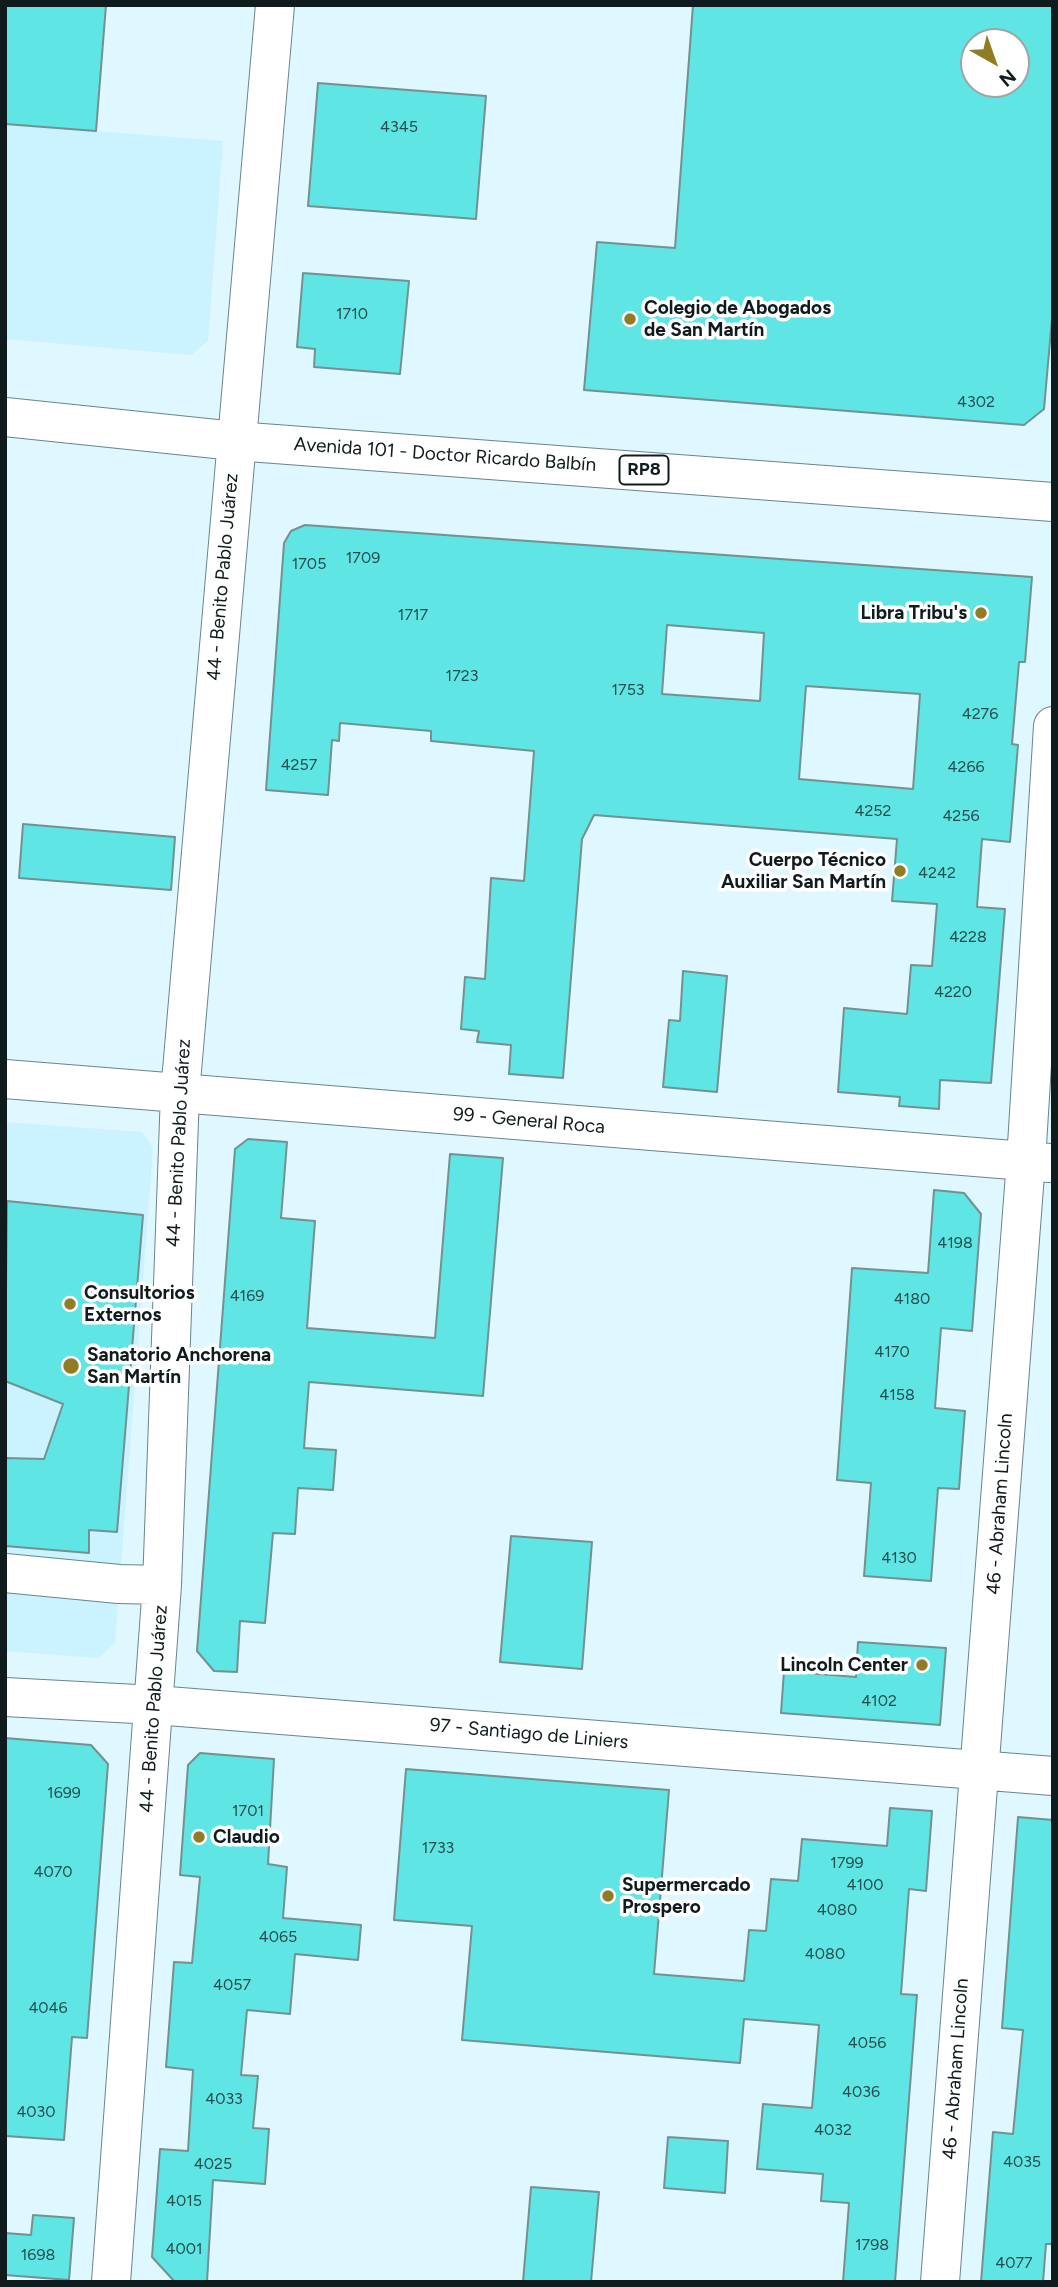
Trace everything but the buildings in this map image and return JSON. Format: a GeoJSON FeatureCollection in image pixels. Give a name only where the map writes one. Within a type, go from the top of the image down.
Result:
{"type":"FeatureCollection","features":[{"type":"Feature","properties":{"kind":"street","name":"44 - Benito Pablo Juárez"},"geometry":{"type":"LineString","coordinates":[[111,2282],[162,1585],[180,1093],[275,5]]}},
{"type":"Feature","properties":{"kind":"street","name":"Avenida 101 - Doctor Ricardo Balbín"},"geometry":{"type":"LineString","coordinates":[[5,417],[235,441],[1053,502]]}},
{"type":"Feature","properties":{"kind":"street","name":"46 - Abraham Lincoln"},"geometry":{"type":"LineString","coordinates":[[940,2282],[980,1770],[1040,1162],[1053,726]]}},
{"type":"Feature","properties":{"kind":"street","name":"99 - General Roca"},"geometry":{"type":"LineString","coordinates":[[5,1079],[1040,1162]]}},
{"type":"Feature","properties":{"kind":"street"},"geometry":{"type":"LineString","coordinates":[[5,1573],[119,1584],[162,1585]]}},
{"type":"Feature","properties":{"kind":"street","name":"97 - Santiago de Liniers"},"geometry":{"type":"LineString","coordinates":[[5,1697],[155,1705],[1053,1776]]}},
{"type":"Feature","properties":{"kind":"shaded area"},"geometry":{"type":"Polygon","coordinates":[[[5,5],[106,5],[96,131],[223,141],[208,341],[191,355],[5,339],[5,5]]]}},
{"type":"Feature","properties":{"kind":"shaded area","name":"Sanatorio Anchorena San Martín"},"geometry":{"type":"Polygon","coordinates":[[[5,1122],[142,1132],[153,1148],[115,1643],[98,1658],[5,1651],[5,1122]]]}},
{"type":"Feature","properties":{"kind":"place","name":"Colegio de Abogados de San Martín"},"geometry":{"type":"Point","coordinates":[630,319]}},
{"type":"Feature","properties":{"kind":"place","name":"Libra Tribu's"},"geometry":{"type":"Point","coordinates":[981,613]}},
{"type":"Feature","properties":{"kind":"place","name":"Cuerpo Técnico Auxiliar San Martín"},"geometry":{"type":"Point","coordinates":[900,871]}},
{"type":"Feature","properties":{"kind":"place","name":"Consultorios Externos"},"geometry":{"type":"Point","coordinates":[70,1304]}},
{"type":"Feature","properties":{"kind":"place","name":"Sanatorio Anchorena San Martín"},"geometry":{"type":"Point","coordinates":[71,1366]}},
{"type":"Feature","properties":{"kind":"place","name":"Lincoln Center"},"geometry":{"type":"Point","coordinates":[922,1665]}},
{"type":"Feature","properties":{"kind":"place","name":"Claudio"},"geometry":{"type":"Point","coordinates":[199,1837]}},
{"type":"Feature","properties":{"kind":"place","name":"Supermercado Prospero"},"geometry":{"type":"Point","coordinates":[608,1896]}}]}
